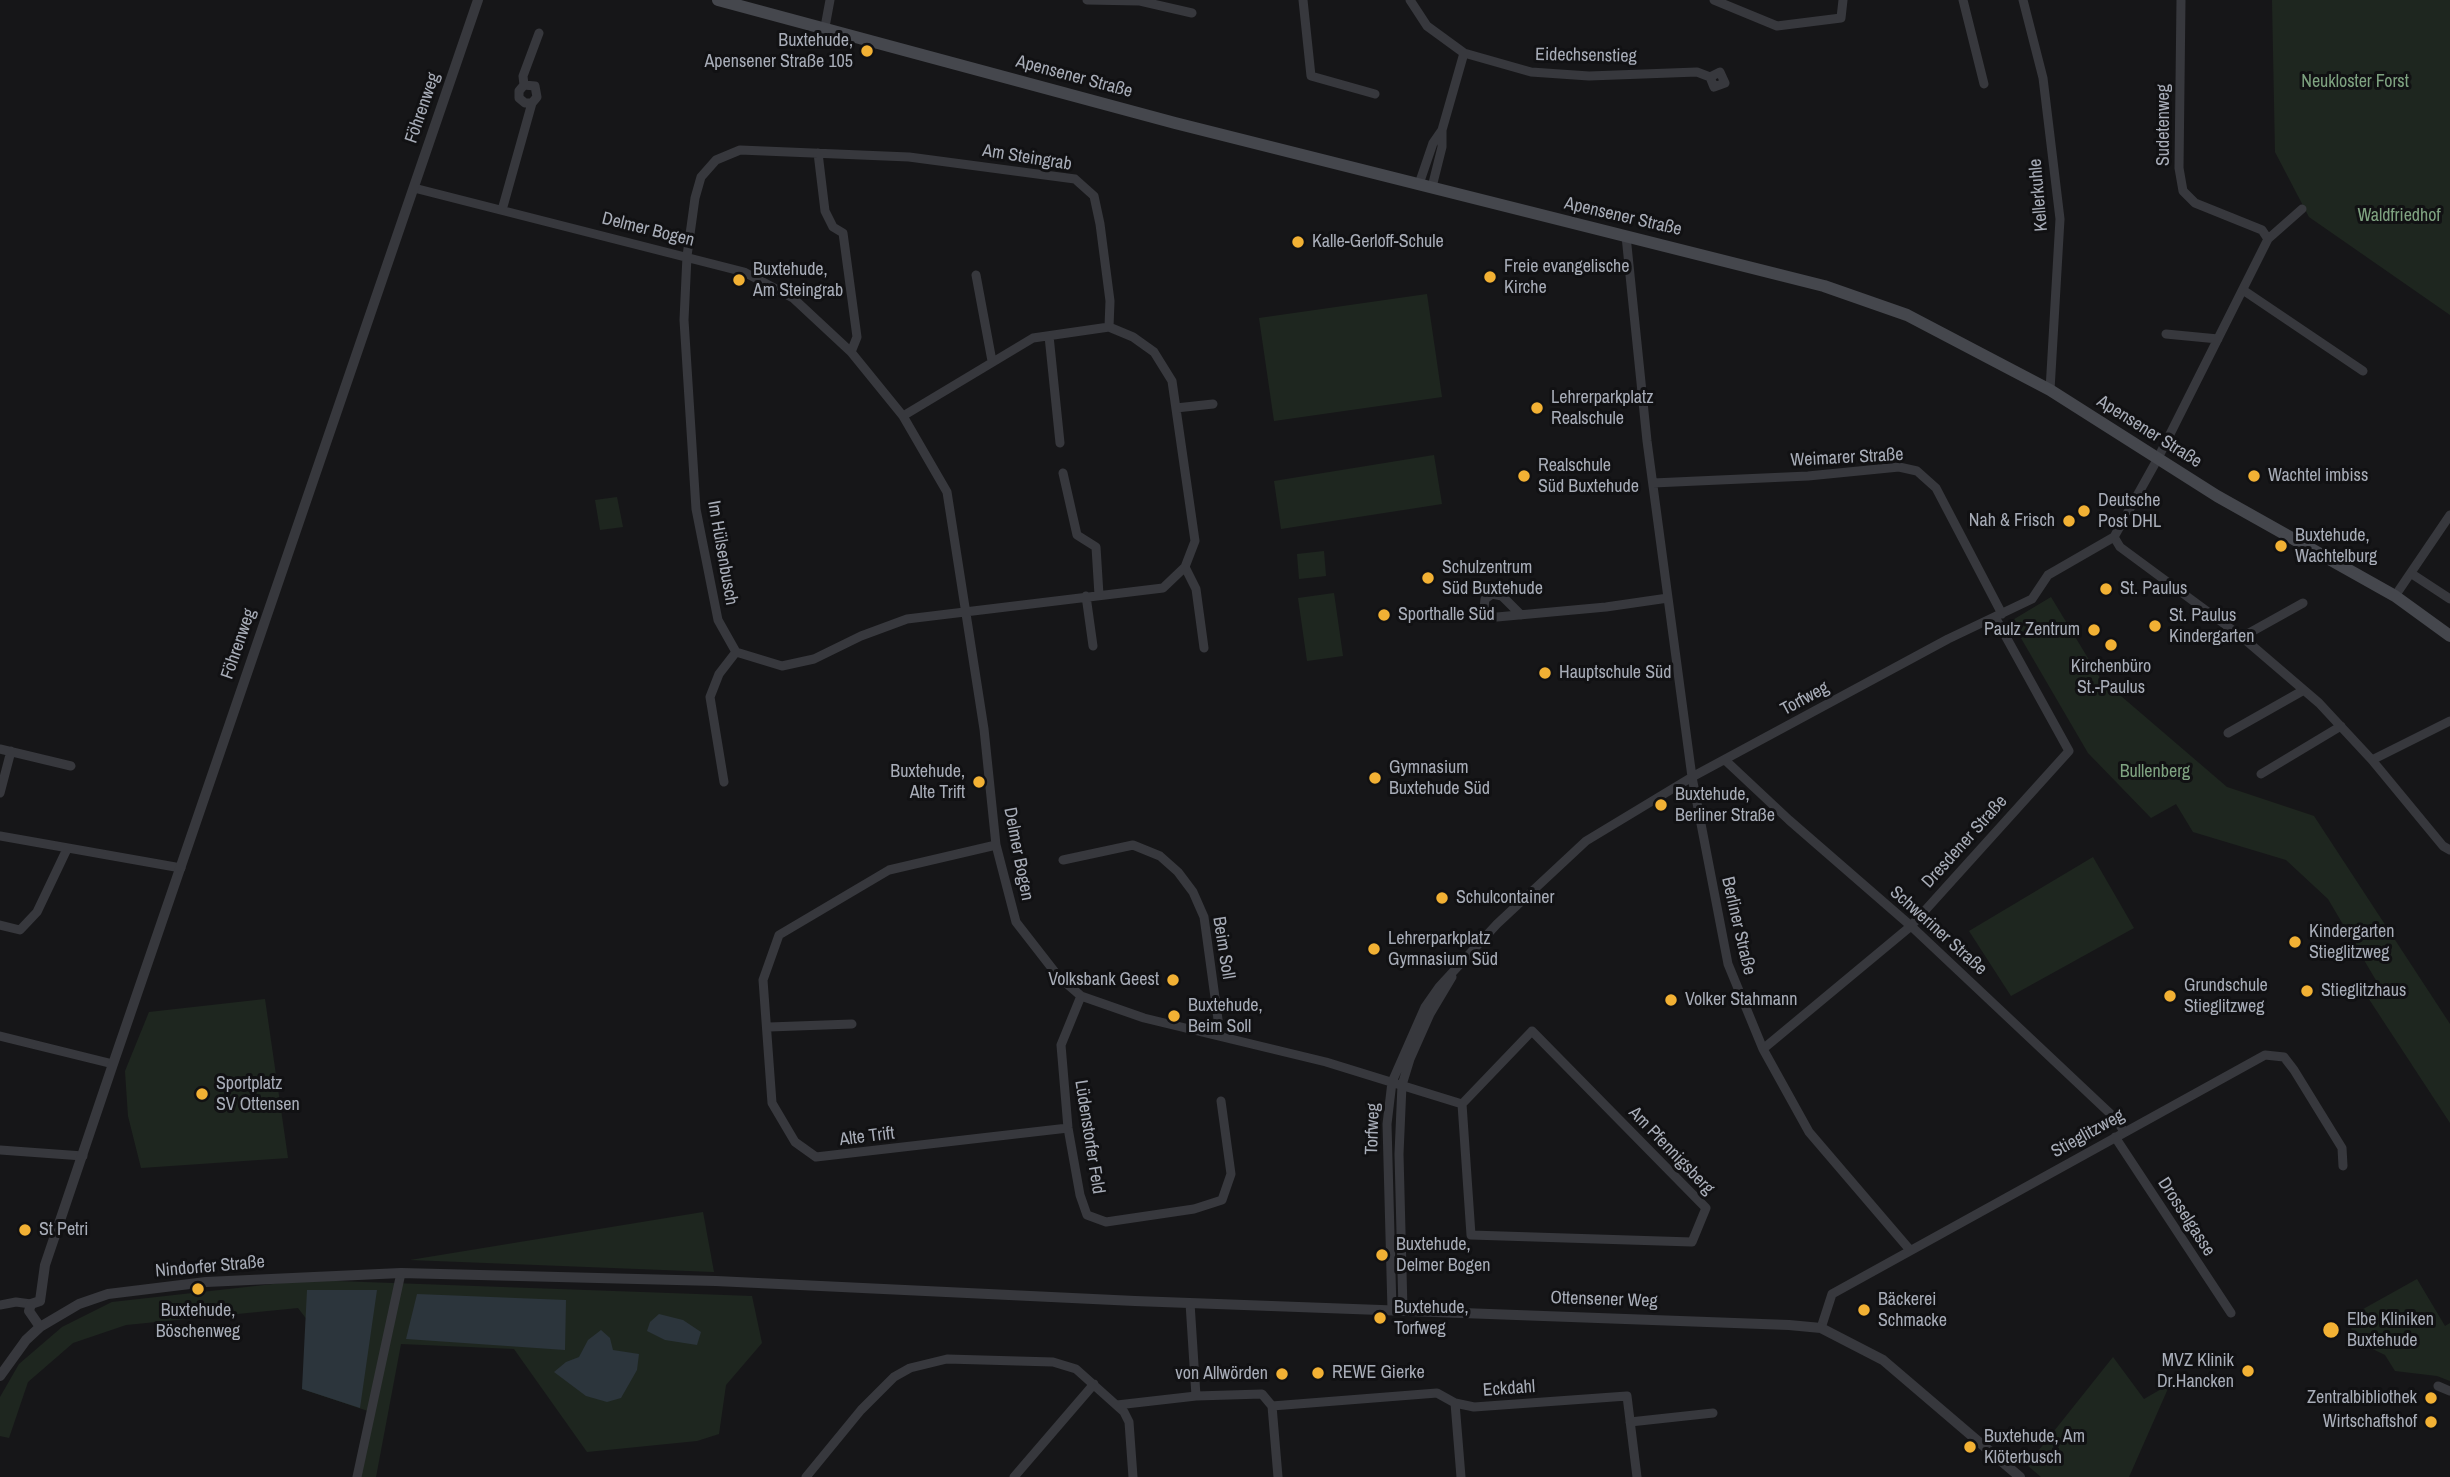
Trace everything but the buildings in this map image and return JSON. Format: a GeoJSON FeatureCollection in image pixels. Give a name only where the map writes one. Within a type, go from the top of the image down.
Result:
{"type":"FeatureCollection","features":[{"type":"Feature","properties":{"kind":"main road","name":"Apensener Straße"},"geometry":{"type":"LineString","coordinates":[[718,0],[1175,122],[1824,286],[1894,311],[2050,390],[2157,460],[2395,596],[2450,636]]}},
{"type":"Feature","properties":{"kind":"street","name":"Föhrenweg"},"geometry":{"type":"LineString","coordinates":[[40,1327],[29,1311],[36,1302],[45,1265],[113,1064],[478,0]]}},
{"type":"Feature","properties":{"kind":"street"},"geometry":{"type":"LineString","coordinates":[[825,27],[830,0]]}},
{"type":"Feature","properties":{"kind":"street"},"geometry":{"type":"LineString","coordinates":[[1087,0],[1140,1],[1192,13]]}},
{"type":"Feature","properties":{"kind":"street"},"geometry":{"type":"LineString","coordinates":[[1303,0],[1311,76],[1375,94]]}},
{"type":"Feature","properties":{"kind":"street","name":"Eidechsenstieg"},"geometry":{"type":"LineString","coordinates":[[1410,0],[1427,26],[1464,52],[1531,72],[1589,76],[1697,72],[1710,77]]}},
{"type":"Feature","properties":{"kind":"street"},"geometry":{"type":"LineString","coordinates":[[1714,0],[1777,26],[1842,18],[1843,0]]}},
{"type":"Feature","properties":{"kind":"street"},"geometry":{"type":"LineString","coordinates":[[1963,0],[1984,84]]}},
{"type":"Feature","properties":{"kind":"street","name":"Kellerkuhle"},"geometry":{"type":"LineString","coordinates":[[2023,0],[2043,78],[2060,219],[2050,390]]}},
{"type":"Feature","properties":{"kind":"street","name":"Sudetenweg"},"geometry":{"type":"LineString","coordinates":[[2181,0],[2179,168],[2183,191],[2195,203],[2211,211],[2262,230],[2268,239]]}},
{"type":"Feature","properties":{"kind":"street"},"geometry":{"type":"LineString","coordinates":[[524,85],[523,76],[539,33]]}},
{"type":"Feature","properties":{"kind":"street"},"geometry":{"type":"LineString","coordinates":[[1419,184],[1433,143],[1442,130],[1464,52]]}},
{"type":"Feature","properties":{"kind":"street"},"geometry":{"type":"LineString","coordinates":[[502,210],[532,103],[537,97],[537,90],[531,85],[524,85],[519,90],[519,98],[525,103],[532,103]]}},
{"type":"Feature","properties":{"kind":"street"},"geometry":{"type":"LineString","coordinates":[[1432,187],[1443,147],[1442,130]]}},
{"type":"Feature","properties":{"kind":"street","name":"Am Steingrab"},"geometry":{"type":"LineString","coordinates":[[687,256],[695,198],[701,177],[716,160],[740,150],[909,157],[1075,179],[1094,196],[1110,301],[1109,327]]}},
{"type":"Feature","properties":{"kind":"street"},"geometry":{"type":"LineString","coordinates":[[818,153],[825,211],[833,227],[843,233],[857,337],[851,352]]}},
{"type":"Feature","properties":{"kind":"street","name":"Delmer Bogen"},"geometry":{"type":"LineString","coordinates":[[414,188],[744,272],[793,298],[851,352],[903,416],[947,492],[967,610],[996,845],[1016,922],[1058,976],[1081,996],[1144,1018],[1220,1034],[1402,1085]]}},
{"type":"Feature","properties":{"kind":"street"},"geometry":{"type":"LineString","coordinates":[[2302,209],[2268,239],[2157,460],[2114,537],[2120,547],[2242,637],[2304,690],[2341,726],[2443,846],[2450,850]]}},
{"type":"Feature","properties":{"kind":"street","name":"Berliner Straße"},"geometry":{"type":"LineString","coordinates":[[1626,236],[1653,483],[1692,777],[1728,964],[1763,1049],[1809,1132],[1910,1250]]}},
{"type":"Feature","properties":{"kind":"street","name":"Im Hülsenbusch"},"geometry":{"type":"LineString","coordinates":[[687,256],[684,320],[696,509],[718,620],[737,652]]}},
{"type":"Feature","properties":{"kind":"street"},"geometry":{"type":"LineString","coordinates":[[976,275],[992,361]]}},
{"type":"Feature","properties":{"kind":"street"},"geometry":{"type":"LineString","coordinates":[[2243,290],[2363,371]]}},
{"type":"Feature","properties":{"kind":"street"},"geometry":{"type":"LineString","coordinates":[[724,782],[710,697],[719,674],[737,652],[782,666],[814,659],[861,636],[907,620],[967,610],[1163,588],[1185,567],[1195,541],[1172,381],[1154,352],[1133,337],[1109,327],[1032,338],[903,416]]}},
{"type":"Feature","properties":{"kind":"street"},"geometry":{"type":"LineString","coordinates":[[2166,334],[2218,339]]}},
{"type":"Feature","properties":{"kind":"street"},"geometry":{"type":"LineString","coordinates":[[1049,336],[1060,443]]}},
{"type":"Feature","properties":{"kind":"street"},"geometry":{"type":"LineString","coordinates":[[1176,408],[1213,404]]}},
{"type":"Feature","properties":{"kind":"street","name":"Weimarer Straße"},"geometry":{"type":"LineString","coordinates":[[1653,483],[1805,477],[1899,467],[1917,471],[1936,488],[1998,616]]}},
{"type":"Feature","properties":{"kind":"street"},"geometry":{"type":"LineString","coordinates":[[1063,473],[1077,535],[1096,548],[1099,595]]}},
{"type":"Feature","properties":{"kind":"street"},"geometry":{"type":"LineString","coordinates":[[2395,596],[2450,515]]}},
{"type":"Feature","properties":{"kind":"street","name":"Torfweg"},"geometry":{"type":"LineString","coordinates":[[1397,1310],[1387,1124],[1392,1082],[1425,1007],[1457,967],[1497,924],[1586,841],[1692,777],[2032,599],[2048,575],[2114,537]]}},
{"type":"Feature","properties":{"kind":"street"},"geometry":{"type":"LineString","coordinates":[[1185,567],[1196,589],[1204,648]]}},
{"type":"Feature","properties":{"kind":"street"},"geometry":{"type":"LineString","coordinates":[[2412,574],[2450,599]]}},
{"type":"Feature","properties":{"kind":"street"},"geometry":{"type":"LineString","coordinates":[[1086,596],[1093,646]]}},
{"type":"Feature","properties":{"kind":"street"},"geometry":{"type":"LineString","coordinates":[[1521,615],[1668,598]]}},
{"type":"Feature","properties":{"kind":"street"},"geometry":{"type":"LineString","coordinates":[[2242,637],[2303,603]]}},
{"type":"Feature","properties":{"kind":"street","name":"Dresdener Straße"},"geometry":{"type":"LineString","coordinates":[[1763,1049],[1911,926],[2069,751],[1998,616]]}},
{"type":"Feature","properties":{"kind":"street"},"geometry":{"type":"LineString","coordinates":[[2228,733],[2304,690]]}},
{"type":"Feature","properties":{"kind":"street"},"geometry":{"type":"LineString","coordinates":[[2372,760],[2450,721]]}},
{"type":"Feature","properties":{"kind":"street"},"geometry":{"type":"LineString","coordinates":[[2261,774],[2341,726]]}},
{"type":"Feature","properties":{"kind":"street"},"geometry":{"type":"LineString","coordinates":[[0,749],[71,766]]}},
{"type":"Feature","properties":{"kind":"street"},"geometry":{"type":"LineString","coordinates":[[0,793],[11,751]]}},
{"type":"Feature","properties":{"kind":"street","name":"Schweriner Straße"},"geometry":{"type":"LineString","coordinates":[[1726,760],[1788,820],[1911,926],[2117,1120],[2120,1134]]}},
{"type":"Feature","properties":{"kind":"street"},"geometry":{"type":"LineString","coordinates":[[0,836],[181,868]]}},
{"type":"Feature","properties":{"kind":"street","name":"Alte Trift"},"geometry":{"type":"LineString","coordinates":[[996,845],[889,870],[779,935],[763,980],[769,1027],[772,1103],[795,1142],[816,1157],[1068,1128]]}},
{"type":"Feature","properties":{"kind":"street","name":"Beim Soll"},"geometry":{"type":"LineString","coordinates":[[1063,860],[1133,845],[1160,856],[1178,872],[1193,892],[1204,917],[1220,1034]]}},
{"type":"Feature","properties":{"kind":"street"},"geometry":{"type":"LineString","coordinates":[[0,925],[20,930],[37,912],[67,849]]}},
{"type":"Feature","properties":{"kind":"street","name":"Torfweg"},"geometry":{"type":"LineString","coordinates":[[1397,1310],[1402,1085],[1430,1014],[1457,967]]}},
{"type":"Feature","properties":{"kind":"street","name":"Lüdenstorfer Feld"},"geometry":{"type":"LineString","coordinates":[[1081,996],[1061,1045],[1068,1128],[1080,1195],[1087,1215],[1106,1222],[1194,1209],[1222,1200],[1231,1174],[1222,1101]]}},
{"type":"Feature","properties":{"kind":"street"},"geometry":{"type":"LineString","coordinates":[[769,1027],[852,1024]]}},
{"type":"Feature","properties":{"kind":"street","name":"Am Pfennigsberg"},"geometry":{"type":"LineString","coordinates":[[1532,1031],[1706,1208],[1692,1242],[1471,1235],[1462,1104],[1532,1031]]}},
{"type":"Feature","properties":{"kind":"street"},"geometry":{"type":"LineString","coordinates":[[0,1036],[113,1064]]}},
{"type":"Feature","properties":{"kind":"street","name":"Stieglitzweg"},"geometry":{"type":"LineString","coordinates":[[1821,1328],[1832,1294],[2264,1055],[2284,1057],[2342,1148],[2343,1166]]}},
{"type":"Feature","properties":{"kind":"street"},"geometry":{"type":"LineString","coordinates":[[1402,1085],[1462,1104]]}},
{"type":"Feature","properties":{"kind":"street","name":"Drosselgasse"},"geometry":{"type":"LineString","coordinates":[[2120,1134],[2231,1313]]}},
{"type":"Feature","properties":{"kind":"street"},"geometry":{"type":"LineString","coordinates":[[0,1150],[83,1156]]}},
{"type":"Feature","properties":{"kind":"street"},"geometry":{"type":"LineString","coordinates":[[357,1477],[401,1273]]}},
{"type":"Feature","properties":{"kind":"street","name":"Nindorfer Straße"},"geometry":{"type":"LineString","coordinates":[[0,1377],[19,1348],[40,1327],[55,1317],[107,1294],[206,1282],[401,1273],[454,1274],[716,1281],[1135,1301]]}},
{"type":"Feature","properties":{"kind":"street","name":"Ottensener Weg"},"geometry":{"type":"LineString","coordinates":[[1135,1301],[1821,1328],[1883,1360],[2020,1477]]}},
{"type":"Feature","properties":{"kind":"street"},"geometry":{"type":"LineString","coordinates":[[0,1305],[36,1302],[55,1317]]}},
{"type":"Feature","properties":{"kind":"street"},"geometry":{"type":"LineString","coordinates":[[1117,1405],[1196,1396],[1190,1303]]}},
{"type":"Feature","properties":{"kind":"street"},"geometry":{"type":"LineString","coordinates":[[806,1477],[862,1410],[894,1377],[909,1367],[947,1359],[1053,1362],[1076,1369],[1117,1405],[1129,1422],[1133,1477]]}},
{"type":"Feature","properties":{"kind":"street"},"geometry":{"type":"LineString","coordinates":[[1018,1476],[1094,1384]]}},
{"type":"Feature","properties":{"kind":"street"},"geometry":{"type":"LineString","coordinates":[[2438,1386],[2450,1391]]}},
{"type":"Feature","properties":{"kind":"street","name":"Eckdahl"},"geometry":{"type":"LineString","coordinates":[[1196,1396],[1262,1394],[1272,1406],[1437,1394],[1455,1403],[1474,1407],[1627,1396],[1637,1477]]}},
{"type":"Feature","properties":{"kind":"street"},"geometry":{"type":"LineString","coordinates":[[1455,1403],[1461,1477]]}},
{"type":"Feature","properties":{"kind":"street"},"geometry":{"type":"LineString","coordinates":[[1272,1406],[1278,1477]]}},
{"type":"Feature","properties":{"kind":"street"},"geometry":{"type":"LineString","coordinates":[[1630,1422],[1713,1413]]}},
{"type":"Feature","properties":{"kind":"green space","name":"Neukloster Forst"},"geometry":{"type":"Polygon","coordinates":[[[2272,0],[2450,0],[2450,315],[2309,217],[2275,152],[2272,0]]]}},
{"type":"Feature","properties":{"kind":"green space"},"geometry":{"type":"Polygon","coordinates":[[[1427,294],[1442,397],[1274,421],[1259,318],[1427,294]]]}},
{"type":"Feature","properties":{"kind":"green space"},"geometry":{"type":"Polygon","coordinates":[[[1434,455],[1442,504],[1281,529],[1274,481],[1434,455]]]}},
{"type":"Feature","properties":{"kind":"green space"},"geometry":{"type":"Polygon","coordinates":[[[617,497],[623,527],[600,530],[595,500],[617,497]]]}},
{"type":"Feature","properties":{"kind":"green space"},"geometry":{"type":"Polygon","coordinates":[[[1324,551],[1326,576],[1299,579],[1297,554],[1324,551]]]}},
{"type":"Feature","properties":{"kind":"green space"},"geometry":{"type":"Polygon","coordinates":[[[1334,593],[1343,656],[1307,661],[1298,598],[1334,593]]]}},
{"type":"Feature","properties":{"kind":"green space","name":"Bullenberg"},"geometry":{"type":"Polygon","coordinates":[[[2051,597],[2100,678],[2227,787],[2314,816],[2450,1024],[2450,1123],[2363,990],[2377,982],[2328,899],[2286,860],[2193,832],[2176,804],[2151,818],[2088,753],[2011,621],[2051,597]]]}},
{"type":"Feature","properties":{"kind":"green space"},"geometry":{"type":"Polygon","coordinates":[[[2093,857],[2134,928],[2011,996],[1969,931],[2093,857]]]}},
{"type":"Feature","properties":{"kind":"green space","name":"Sportplatz SV Ottensen"},"geometry":{"type":"Polygon","coordinates":[[[265,999],[288,1158],[141,1168],[128,1116],[125,1071],[149,1012],[265,999]]]}},
{"type":"Feature","properties":{"kind":"green space"},"geometry":{"type":"Polygon","coordinates":[[[703,1212],[714,1272],[410,1260],[703,1212]]]}},
{"type":"Feature","properties":{"kind":"green space"},"geometry":{"type":"Polygon","coordinates":[[[2417,1279],[2445,1326],[2450,1323],[2450,1381],[2437,1376],[2395,1371],[2385,1355],[2354,1340],[2350,1323],[2356,1313],[2417,1279]]]}},
{"type":"Feature","properties":{"kind":"green space"},"geometry":{"type":"Polygon","coordinates":[[[309,1280],[752,1296],[762,1343],[726,1385],[719,1434],[697,1441],[587,1452],[514,1349],[401,1344],[376,1477],[357,1477],[371,1412],[302,1389],[308,1321],[298,1308],[126,1325],[73,1343],[28,1382],[9,1438],[0,1436],[0,1397],[19,1364],[62,1327],[112,1302],[309,1280]]]}},
{"type":"Feature","properties":{"kind":"green space"},"geometry":{"type":"Polygon","coordinates":[[[2113,1357],[2144,1399],[2170,1384],[2129,1477],[2041,1477],[2027,1465],[2113,1357]]]}},
{"type":"Feature","properties":{"kind":"shaded area"},"geometry":{"type":"Polygon","coordinates":[[[307,1290],[377,1290],[360,1408],[302,1389],[307,1290]]]}},
{"type":"Feature","properties":{"kind":"shaded area"},"geometry":{"type":"Polygon","coordinates":[[[417,1294],[566,1300],[565,1350],[406,1339],[417,1294]]]}},
{"type":"Feature","properties":{"kind":"shaded area"},"geometry":{"type":"Polygon","coordinates":[[[659,1314],[683,1320],[701,1332],[697,1345],[665,1340],[647,1331],[650,1322],[659,1314]]]}},
{"type":"Feature","properties":{"kind":"shaded area"},"geometry":{"type":"Polygon","coordinates":[[[601,1330],[610,1338],[613,1350],[639,1354],[637,1370],[621,1398],[607,1402],[586,1396],[554,1372],[566,1362],[579,1357],[588,1340],[601,1330]]]}},
{"type":"Feature","properties":{"kind":"place","name":"Buxtehude, Apensener Straße 105"},"geometry":{"type":"Point","coordinates":[867,51]}},
{"type":"Feature","properties":{"kind":"place","name":"Kalle-Gerloff-Schule"},"geometry":{"type":"Point","coordinates":[1298,242]}},
{"type":"Feature","properties":{"kind":"place","name":"Freie evangelische Kirche"},"geometry":{"type":"Point","coordinates":[1490,277]}},
{"type":"Feature","properties":{"kind":"place","name":"Buxtehude, Am Steingrab"},"geometry":{"type":"Point","coordinates":[739,280]}},
{"type":"Feature","properties":{"kind":"place","name":"Lehrerparkplatz Realschule"},"geometry":{"type":"Point","coordinates":[1537,408]}},
{"type":"Feature","properties":{"kind":"place","name":"Realschule Süd Buxtehude"},"geometry":{"type":"Point","coordinates":[1524,476]}},
{"type":"Feature","properties":{"kind":"place","name":"Wachtel imbiss"},"geometry":{"type":"Point","coordinates":[2254,476]}},
{"type":"Feature","properties":{"kind":"place","name":"Deutsche Post DHL"},"geometry":{"type":"Point","coordinates":[2084,511]}},
{"type":"Feature","properties":{"kind":"place","name":"Nah & Frisch"},"geometry":{"type":"Point","coordinates":[2069,521]}},
{"type":"Feature","properties":{"kind":"place","name":"Buxtehude, Wachtelburg"},"geometry":{"type":"Point","coordinates":[2281,546]}},
{"type":"Feature","properties":{"kind":"place","name":"Schulzentrum Süd Buxtehude"},"geometry":{"type":"Point","coordinates":[1428,578]}},
{"type":"Feature","properties":{"kind":"place","name":"St. Paulus"},"geometry":{"type":"Point","coordinates":[2106,589]}},
{"type":"Feature","properties":{"kind":"place","name":"Sporthalle Süd"},"geometry":{"type":"Point","coordinates":[1384,615]}},
{"type":"Feature","properties":{"kind":"place","name":"St. Paulus Kindergarten"},"geometry":{"type":"Point","coordinates":[2155,626]}},
{"type":"Feature","properties":{"kind":"place","name":"Paulz Zentrum"},"geometry":{"type":"Point","coordinates":[2094,630]}},
{"type":"Feature","properties":{"kind":"place","name":"Kirchenbüro St.-Paulus"},"geometry":{"type":"Point","coordinates":[2111,645]}},
{"type":"Feature","properties":{"kind":"place","name":"Hauptschule Süd"},"geometry":{"type":"Point","coordinates":[1545,673]}},
{"type":"Feature","properties":{"kind":"place","name":"Gymnasium Buxtehude Süd"},"geometry":{"type":"Point","coordinates":[1375,778]}},
{"type":"Feature","properties":{"kind":"place","name":"Buxtehude, Alte Trift"},"geometry":{"type":"Point","coordinates":[979,782]}},
{"type":"Feature","properties":{"kind":"place","name":"Buxtehude, Berliner Straße"},"geometry":{"type":"Point","coordinates":[1661,805]}},
{"type":"Feature","properties":{"kind":"place","name":"Schulcontainer"},"geometry":{"type":"Point","coordinates":[1442,898]}},
{"type":"Feature","properties":{"kind":"place","name":"Kindergarten Stieglitzweg"},"geometry":{"type":"Point","coordinates":[2295,942]}},
{"type":"Feature","properties":{"kind":"place","name":"Lehrerparkplatz Gymnasium Süd"},"geometry":{"type":"Point","coordinates":[1374,949]}},
{"type":"Feature","properties":{"kind":"place","name":"Volksbank Geest"},"geometry":{"type":"Point","coordinates":[1173,980]}},
{"type":"Feature","properties":{"kind":"place","name":"Stieglitzhaus"},"geometry":{"type":"Point","coordinates":[2307,991]}},
{"type":"Feature","properties":{"kind":"place","name":"Grundschule Stieglitzweg"},"geometry":{"type":"Point","coordinates":[2170,996]}},
{"type":"Feature","properties":{"kind":"place","name":"Volker Stahmann"},"geometry":{"type":"Point","coordinates":[1671,1000]}},
{"type":"Feature","properties":{"kind":"place","name":"Buxtehude, Beim Soll"},"geometry":{"type":"Point","coordinates":[1174,1016]}},
{"type":"Feature","properties":{"kind":"place","name":"Sportplatz SV Ottensen"},"geometry":{"type":"Point","coordinates":[202,1094]}},
{"type":"Feature","properties":{"kind":"place","name":"St Petri"},"geometry":{"type":"Point","coordinates":[25,1230]}},
{"type":"Feature","properties":{"kind":"place","name":"Buxtehude, Delmer Bogen"},"geometry":{"type":"Point","coordinates":[1382,1255]}},
{"type":"Feature","properties":{"kind":"place","name":"Buxtehude, Böschenweg"},"geometry":{"type":"Point","coordinates":[198,1289]}},
{"type":"Feature","properties":{"kind":"place","name":"Bäckerei Schmacke"},"geometry":{"type":"Point","coordinates":[1864,1310]}},
{"type":"Feature","properties":{"kind":"place","name":"Buxtehude, Torfweg"},"geometry":{"type":"Point","coordinates":[1380,1318]}},
{"type":"Feature","properties":{"kind":"place","name":"Elbe Kliniken Buxtehude"},"geometry":{"type":"Point","coordinates":[2331,1330]}},
{"type":"Feature","properties":{"kind":"place","name":"MVZ Klinik Dr.Hancken"},"geometry":{"type":"Point","coordinates":[2248,1371]}},
{"type":"Feature","properties":{"kind":"place","name":"REWE Gierke"},"geometry":{"type":"Point","coordinates":[1318,1373]}},
{"type":"Feature","properties":{"kind":"place","name":"von Allwörden"},"geometry":{"type":"Point","coordinates":[1282,1374]}},
{"type":"Feature","properties":{"kind":"place","name":"Zentralbibliothek"},"geometry":{"type":"Point","coordinates":[2431,1398]}},
{"type":"Feature","properties":{"kind":"place","name":"Wirtschaftshof"},"geometry":{"type":"Point","coordinates":[2431,1422]}},
{"type":"Feature","properties":{"kind":"place","name":"Buxtehude, Am Klöterbusch"},"geometry":{"type":"Point","coordinates":[1970,1447]}},
{"type":"Feature","properties":{"kind":"park label","name":"Waldfriedhof"},"geometry":{"type":"Point","coordinates":[2399,216]}}]}
